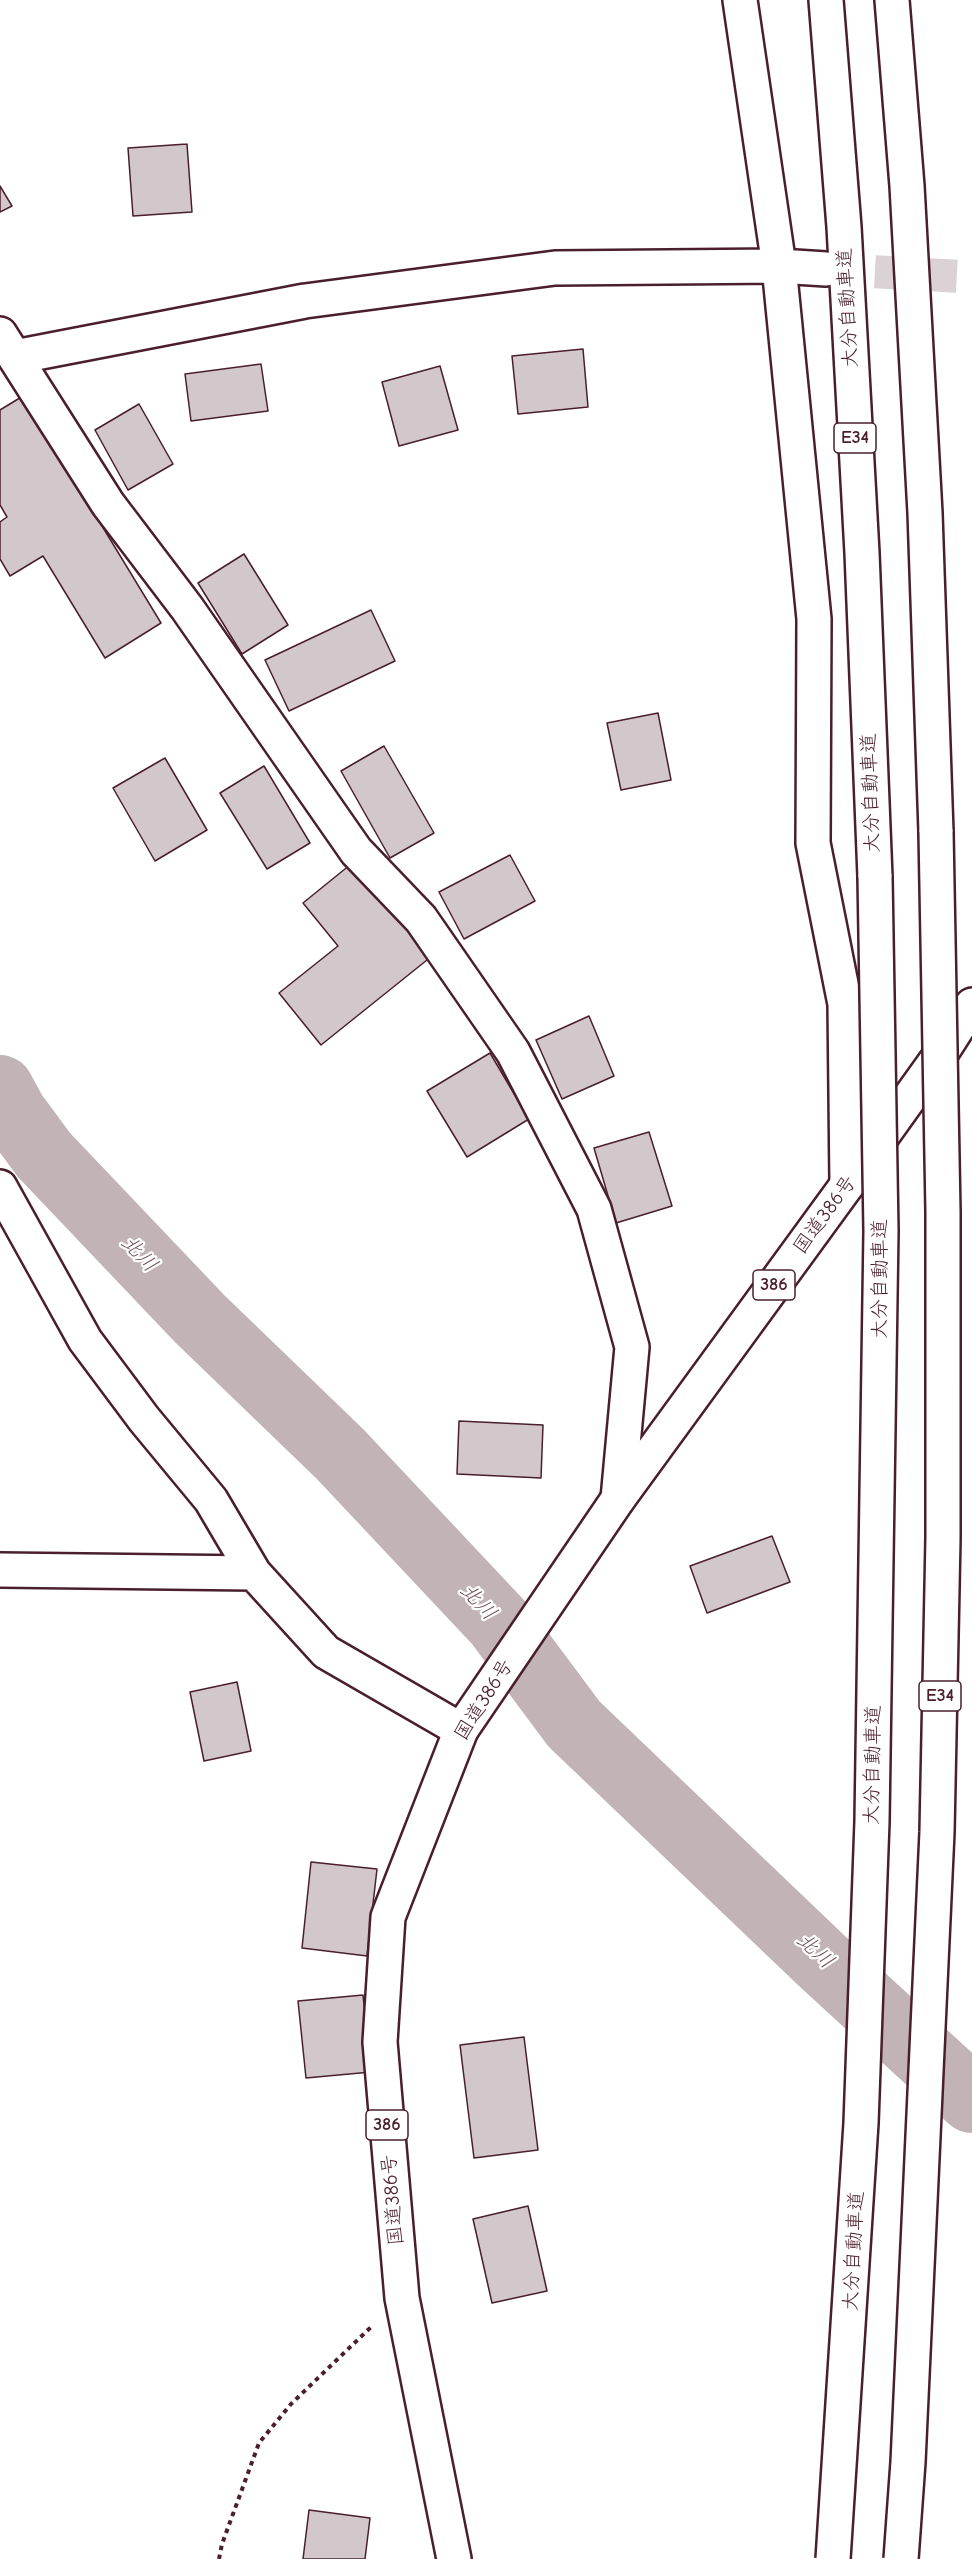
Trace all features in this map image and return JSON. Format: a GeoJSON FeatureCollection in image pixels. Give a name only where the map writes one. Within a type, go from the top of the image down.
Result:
{"type":"FeatureCollection","features":[{"type":"Feature","properties":{"kind":"main road"},"geometry":{"type":"LineString","coordinates":[[740,0],[779,266],[814,619],[813,843],[845,1004],[847,1185]]}},
{"type":"Feature","properties":{"kind":"main road","name":"大分自動車道"},"geometry":{"type":"LineString","coordinates":[[826,0],[848,297],[862,553],[875,877],[881,1231],[873,1809],[861,2123],[834,2559]]}},
{"type":"Feature","properties":{"kind":"main road","name":"E34"},"geometry":{"type":"LineString","coordinates":[[892,0],[926,513],[936,832],[943,1235],[943,1538],[937,1832],[925,2126],[901,2559]]}},
{"type":"Feature","properties":{"kind":"main road"},"geometry":{"type":"LineString","coordinates":[[618,1498],[632,1347],[594,1209],[513,1052],[421,919],[356,851],[187,608],[108,504],[8,346],[305,301],[555,268],[779,266],[826,269]]}},
{"type":"Feature","properties":{"kind":"main road","name":"国道386号"},"geometry":{"type":"LineString","coordinates":[[454,2559],[402,2298],[380,2042],[388,1917],[469,1717],[618,1498],[847,1185],[938,1058],[972,1005]]}},
{"type":"Feature","properties":{"kind":"main road"},"geometry":{"type":"LineString","coordinates":[[938,1058],[972,1041]]}},
{"type":"Feature","properties":{"kind":"main road"},"geometry":{"type":"LineString","coordinates":[[0,1187],[85,1340],[144,1419],[211,1500],[254,1573],[326,1652],[469,1717]]}},
{"type":"Feature","properties":{"kind":"main road"},"geometry":{"type":"LineString","coordinates":[[0,1570],[254,1573]]}},
{"type":"Feature","properties":{"kind":"path"},"geometry":{"type":"LineString","coordinates":[[219,2559],[222,2544],[259,2443],[291,2404],[402,2298]]}},
{"type":"Feature","properties":{"kind":"building"},"geometry":{"type":"Polygon","coordinates":[[[187,144],[192,212],[133,216],[128,148],[187,144]]]}},
{"type":"Feature","properties":{"kind":"building"},"geometry":{"type":"Polygon","coordinates":[[[0,186],[12,206],[0,212],[0,186]]]}},
{"type":"Feature","properties":{"kind":"building"},"geometry":{"type":"Polygon","coordinates":[[[583,349],[588,407],[518,414],[512,356],[583,349]]]}},
{"type":"Feature","properties":{"kind":"building"},"geometry":{"type":"Polygon","coordinates":[[[261,364],[268,411],[191,421],[185,374],[261,364]]]}},
{"type":"Feature","properties":{"kind":"building"},"geometry":{"type":"Polygon","coordinates":[[[440,366],[458,430],[399,446],[382,382],[440,366]]]}},
{"type":"Feature","properties":{"kind":"building"},"geometry":{"type":"Polygon","coordinates":[[[23,396],[161,623],[105,658],[43,556],[10,576],[0,559],[0,522],[7,517],[0,505],[0,410],[23,396]]]}},
{"type":"Feature","properties":{"kind":"building"},"geometry":{"type":"Polygon","coordinates":[[[139,404],[173,464],[128,490],[95,430],[139,404]]]}},
{"type":"Feature","properties":{"kind":"building"},"geometry":{"type":"Polygon","coordinates":[[[244,554],[288,625],[242,654],[198,583],[244,554]]]}},
{"type":"Feature","properties":{"kind":"building"},"geometry":{"type":"Polygon","coordinates":[[[371,610],[395,661],[289,711],[265,660],[371,610]]]}},
{"type":"Feature","properties":{"kind":"building"},"geometry":{"type":"Polygon","coordinates":[[[658,713],[671,780],[621,790],[607,723],[658,713]]]}},
{"type":"Feature","properties":{"kind":"building"},"geometry":{"type":"Polygon","coordinates":[[[384,746],[434,833],[390,858],[341,771],[384,746]]]}},
{"type":"Feature","properties":{"kind":"building"},"geometry":{"type":"Polygon","coordinates":[[[165,758],[207,830],[155,861],[113,788],[165,758]]]}},
{"type":"Feature","properties":{"kind":"building"},"geometry":{"type":"Polygon","coordinates":[[[264,766],[310,843],[267,869],[220,793],[264,766]]]}},
{"type":"Feature","properties":{"kind":"building"},"geometry":{"type":"Polygon","coordinates":[[[510,855],[535,901],[464,939],[439,892],[510,855]]]}},
{"type":"Feature","properties":{"kind":"building"},"geometry":{"type":"Polygon","coordinates":[[[356,860],[432,956],[321,1045],[279,993],[338,946],[303,903],[356,860]]]}},
{"type":"Feature","properties":{"kind":"building"},"geometry":{"type":"Polygon","coordinates":[[[589,1016],[614,1076],[562,1099],[536,1040],[589,1016]]]}},
{"type":"Feature","properties":{"kind":"building"},"geometry":{"type":"Polygon","coordinates":[[[490,1053],[529,1119],[467,1157],[427,1091],[490,1053]]]}},
{"type":"Feature","properties":{"kind":"building"},"geometry":{"type":"Polygon","coordinates":[[[649,1132],[672,1206],[616,1223],[594,1148],[649,1132]]]}},
{"type":"Feature","properties":{"kind":"building"},"geometry":{"type":"Polygon","coordinates":[[[459,1421],[543,1425],[541,1478],[457,1474],[459,1421]]]}},
{"type":"Feature","properties":{"kind":"building"},"geometry":{"type":"Polygon","coordinates":[[[772,1536],[790,1582],[707,1613],[690,1566],[772,1536]]]}},
{"type":"Feature","properties":{"kind":"building"},"geometry":{"type":"Polygon","coordinates":[[[237,1682],[251,1751],[204,1761],[190,1692],[237,1682]]]}},
{"type":"Feature","properties":{"kind":"building"},"geometry":{"type":"Polygon","coordinates":[[[311,1862],[377,1869],[367,1956],[302,1948],[311,1862]]]}},
{"type":"Feature","properties":{"kind":"building"},"geometry":{"type":"Polygon","coordinates":[[[363,1995],[371,2072],[306,2078],[298,2001],[363,1995]]]}},
{"type":"Feature","properties":{"kind":"building"},"geometry":{"type":"Polygon","coordinates":[[[524,2037],[538,2150],[474,2158],[460,2045],[524,2037]]]}},
{"type":"Feature","properties":{"kind":"building"},"geometry":{"type":"Polygon","coordinates":[[[528,2206],[547,2291],[492,2303],[473,2219],[528,2206]]]}},
{"type":"Feature","properties":{"kind":"building"},"geometry":{"type":"Polygon","coordinates":[[[309,2510],[370,2518],[365,2559],[303,2559],[309,2510]]]}},
{"type":"Feature","properties":{"kind":"waterway","name":"北川"},"geometry":{"type":"LineString","coordinates":[[0,1089],[13,1113],[44,1155],[200,1319],[340,1454],[498,1622],[574,1724],[822,1961],[972,2099]]}},
{"type":"Feature","properties":{"kind":"tunnel"},"geometry":{"type":"LineString","coordinates":[[826,269],[972,277]]}}]}
